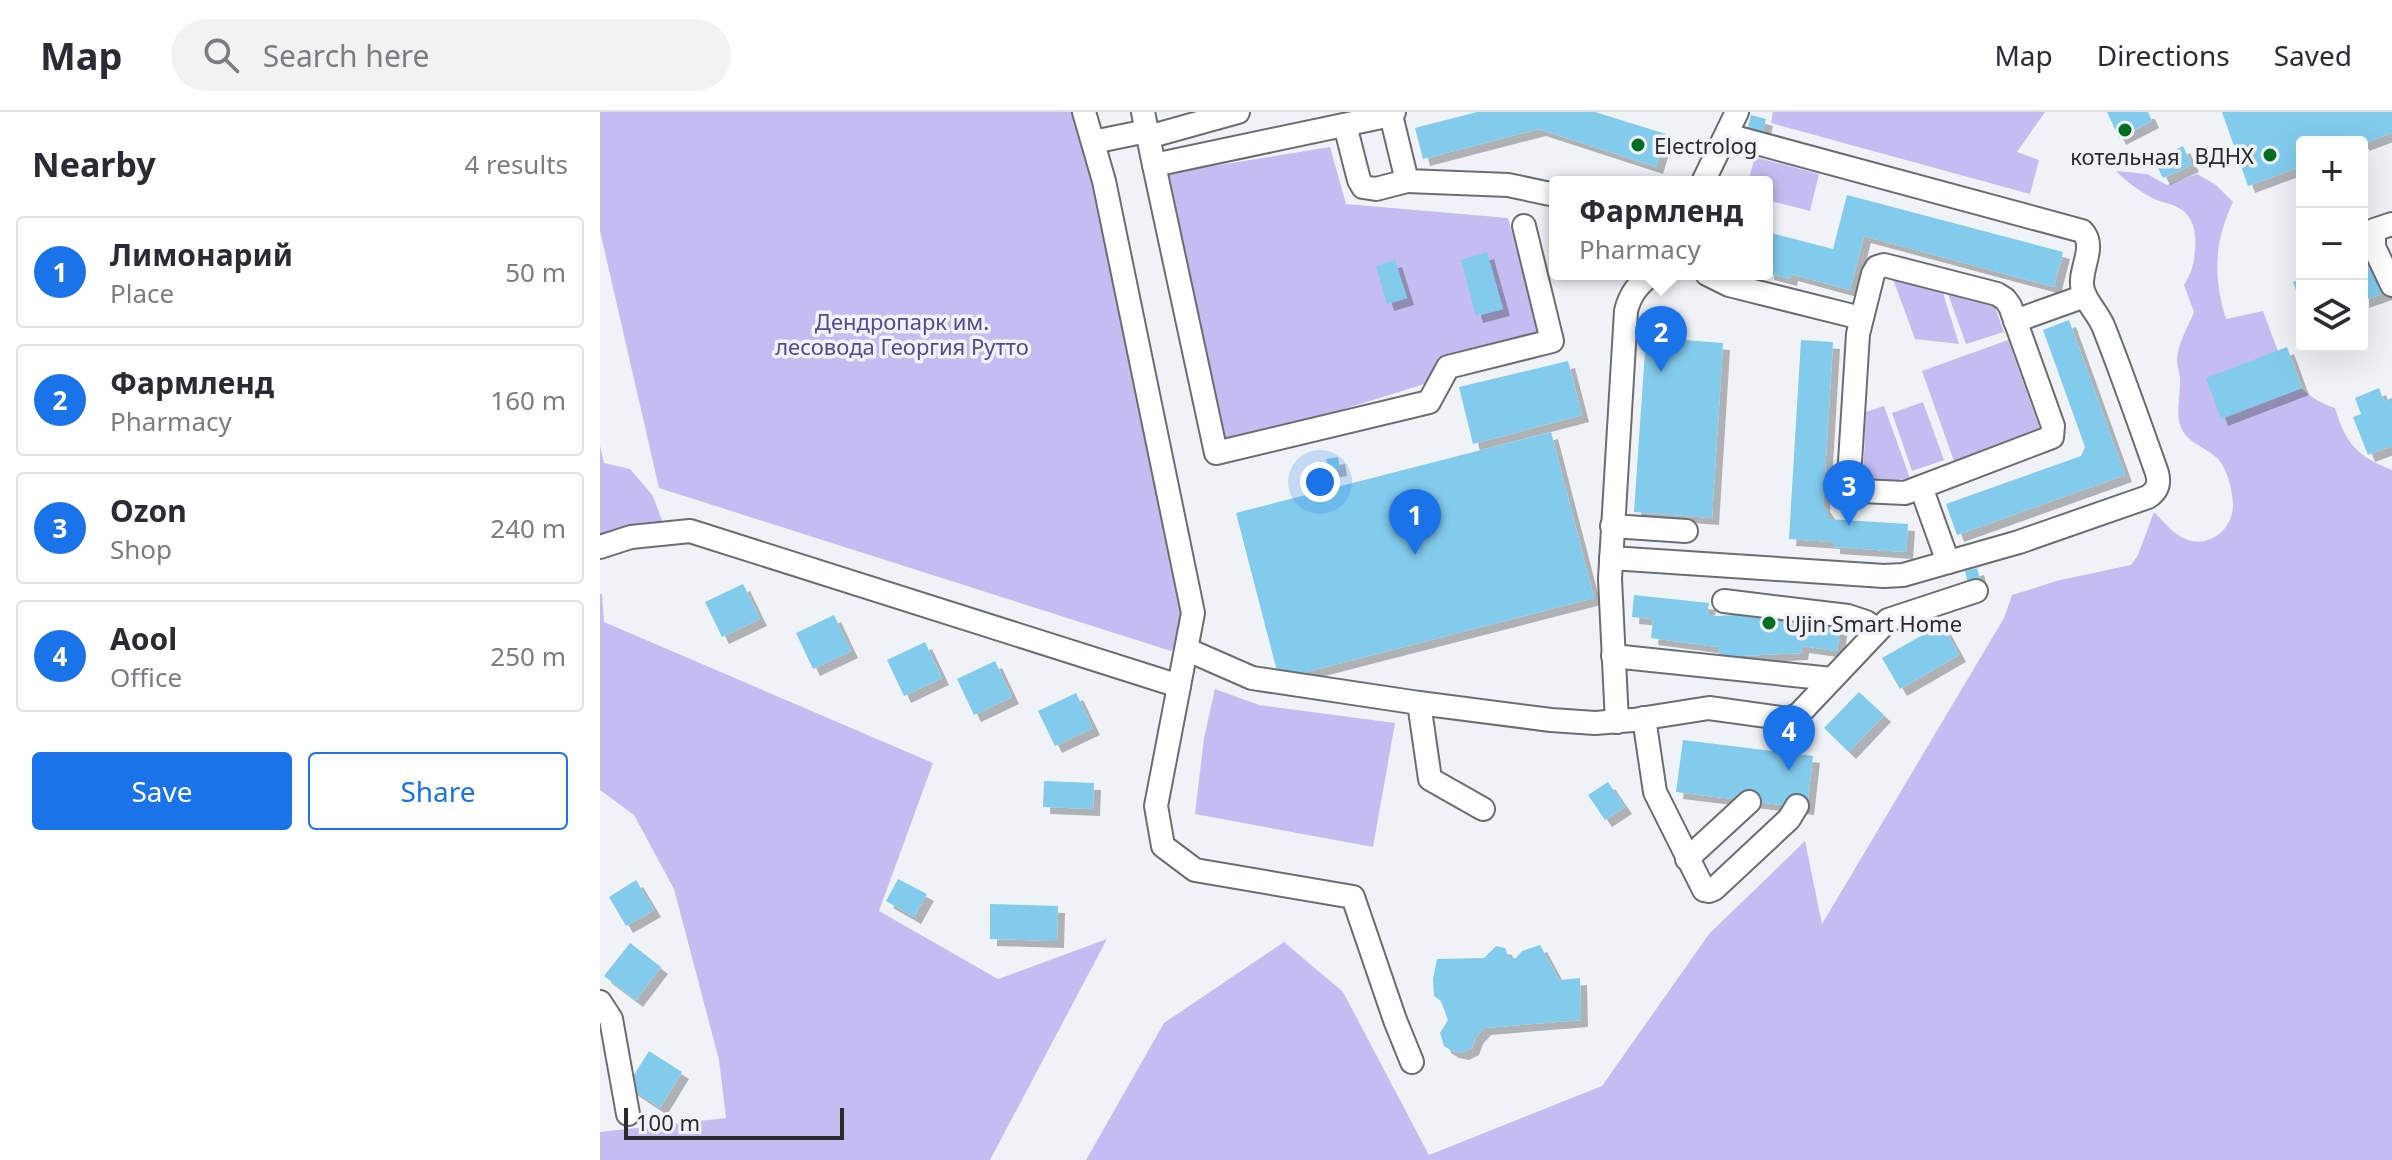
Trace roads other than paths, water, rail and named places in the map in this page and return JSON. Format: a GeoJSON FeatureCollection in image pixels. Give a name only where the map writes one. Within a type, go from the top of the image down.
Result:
{"type":"FeatureCollection","features":[{"type":"Feature","properties":{"kind":"street"},"geometry":{"type":"LineString","coordinates":[[1084,112],[1104,181],[1193,613],[1156,806],[1163,846],[1195,870],[1353,897],[1412,1062]]}},
{"type":"Feature","properties":{"kind":"street"},"geometry":{"type":"LineString","coordinates":[[1093,142],[1146,127],[1238,112]]}},
{"type":"Feature","properties":{"kind":"street"},"geometry":{"type":"LineString","coordinates":[[1706,176],[1737,112]]}},
{"type":"Feature","properties":{"kind":"street"},"geometry":{"type":"LineString","coordinates":[[1154,165],[1393,113],[1407,181]]}},
{"type":"Feature","properties":{"kind":"street"},"geometry":{"type":"LineString","coordinates":[[1345,125],[1363,187],[1376,189],[1407,181],[1508,185],[1549,194]]}},
{"type":"Feature","properties":{"kind":"street"},"geometry":{"type":"LineString","coordinates":[[1146,127],[1216,453],[1429,402],[1448,367],[1552,341],[1524,226]]}},
{"type":"Feature","properties":{"kind":"street"},"geometry":{"type":"LineString","coordinates":[[1611,558],[1884,576],[1909,574],[2019,542],[2148,497],[2157,487],[2157,473],[2104,327],[2085,296],[2082,283],[2088,243],[2082,231],[1727,135]]}},
{"type":"Feature","properties":{"kind":"street"},"geometry":{"type":"LineString","coordinates":[[2392,224],[2374,230],[2374,247],[2392,285]]}},
{"type":"Feature","properties":{"kind":"street"},"geometry":{"type":"LineString","coordinates":[[1886,264],[2001,296],[2008,302],[2053,426],[2052,437],[1902,493],[1861,491],[1849,482],[1861,318],[1873,274],[1877,267],[1886,264]]}},
{"type":"Feature","properties":{"kind":"street"},"geometry":{"type":"LineString","coordinates":[[1617,722],[1610,603],[1612,526],[1626,484],[1634,355],[1629,300],[1644,280]]}},
{"type":"Feature","properties":{"kind":"street"},"geometry":{"type":"LineString","coordinates":[[1719,280],[1861,318]]}},
{"type":"Feature","properties":{"kind":"street"},"geometry":{"type":"LineString","coordinates":[[2015,321],[2085,296]]}},
{"type":"Feature","properties":{"kind":"street"},"geometry":{"type":"LineString","coordinates":[[1921,487],[1948,562]]}},
{"type":"Feature","properties":{"kind":"street"},"geometry":{"type":"LineString","coordinates":[[1612,526],[1686,531]]}},
{"type":"Feature","properties":{"kind":"street"},"geometry":{"type":"LineString","coordinates":[[600,547],[631,537],[690,531],[1179,686]]}},
{"type":"Feature","properties":{"kind":"street"},"geometry":{"type":"LineString","coordinates":[[1188,650],[1252,678],[1551,720],[1617,722],[1709,708],[1788,719],[1799,714],[1832,679],[1846,650],[1897,615],[1976,591]]}},
{"type":"Feature","properties":{"kind":"street"},"geometry":{"type":"LineString","coordinates":[[1724,601],[1855,617],[1877,629]]}},
{"type":"Feature","properties":{"kind":"street"},"geometry":{"type":"LineString","coordinates":[[1613,656],[1832,679]]}},
{"type":"Feature","properties":{"kind":"street"},"geometry":{"type":"LineString","coordinates":[[1419,703],[1430,779],[1483,809]]}},
{"type":"Feature","properties":{"kind":"street"},"geometry":{"type":"LineString","coordinates":[[1644,718],[1655,792],[1701,887],[1706,891],[1712,891],[1767,840],[1762,834],[1763,828],[1791,806]]}},
{"type":"Feature","properties":{"kind":"street"},"geometry":{"type":"LineString","coordinates":[[1687,859],[1749,802]]}},
{"type":"Feature","properties":{"kind":"street"},"geometry":{"type":"LineString","coordinates":[[600,1002],[611,1019],[628,1114]]}},
{"type":"Feature","properties":{"kind":"place","name":"котельная"},"geometry":{"type":"Point","coordinates":[2125,130]}},
{"type":"Feature","properties":{"kind":"place","name":"Electrolog"},"geometry":{"type":"Point","coordinates":[1638,145]}},
{"type":"Feature","properties":{"kind":"place","name":"ВДНХ"},"geometry":{"type":"Point","coordinates":[2270,155]}},
{"type":"Feature","properties":{"kind":"place","name":"Фармленд"},"geometry":{"type":"Point","coordinates":[1661,372]}},
{"type":"Feature","properties":{"kind":"place","name":"Ozon"},"geometry":{"type":"Point","coordinates":[1849,526]}},
{"type":"Feature","properties":{"kind":"place","name":"Лимонарий"},"geometry":{"type":"Point","coordinates":[1415,555]}},
{"type":"Feature","properties":{"kind":"place","name":"Ujin Smart Home"},"geometry":{"type":"Point","coordinates":[1769,623]}},
{"type":"Feature","properties":{"kind":"place","name":"Aool"},"geometry":{"type":"Point","coordinates":[1789,771]}},
{"type":"Feature","properties":{"kind":"park label","name":"Дендропарк им. лесовода Георгия Рутто"},"geometry":{"type":"Point","coordinates":[902,334]}}]}
